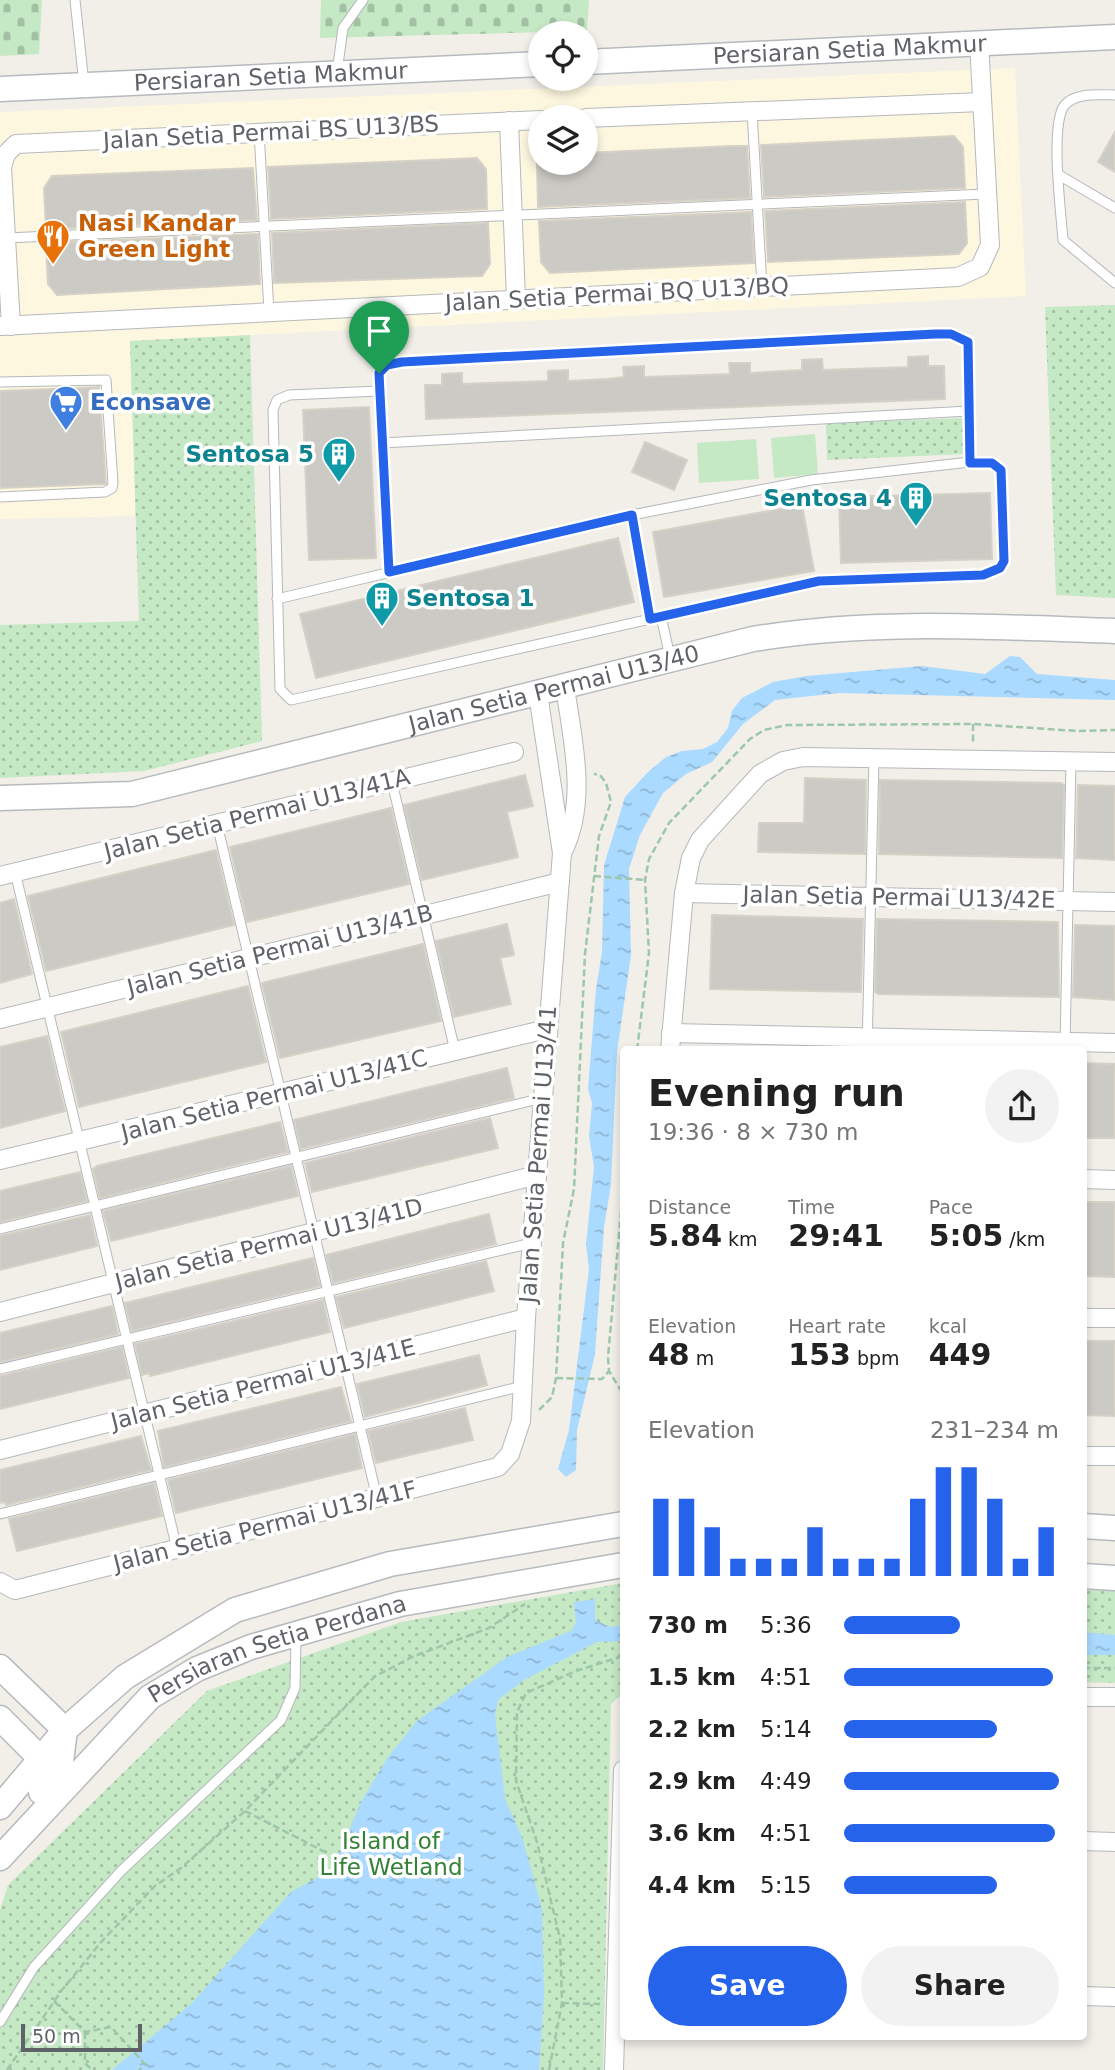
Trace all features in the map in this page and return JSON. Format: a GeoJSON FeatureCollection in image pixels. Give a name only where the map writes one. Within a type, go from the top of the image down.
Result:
{"type":"FeatureCollection","features":[{"type":"Feature","properties":{"kind":"street","name":"Persiaran Setia Makmur"},"geometry":{"type":"LineString","coordinates":[[598,61],[1115,37]]}},
{"type":"Feature","properties":{"kind":"street"},"geometry":{"type":"LineString","coordinates":[[979,42],[986,194]]}},
{"type":"Feature","properties":{"kind":"street","name":"Persiaran Setia Makmur"},"geometry":{"type":"LineString","coordinates":[[0,89],[528,65]]}},
{"type":"Feature","properties":{"kind":"street"},"geometry":{"type":"LineString","coordinates":[[598,117],[982,102]]}},
{"type":"Feature","properties":{"kind":"street","name":"Jalan Setia Permai BS U13/BS"},"geometry":{"type":"LineString","coordinates":[[6,238],[2,167],[6,154],[16,144],[528,120]]}},
{"type":"Feature","properties":{"kind":"street"},"geometry":{"type":"LineString","coordinates":[[509,121],[516,299]]}},
{"type":"Feature","properties":{"kind":"street","name":"Jalan Setia Permai BQ U13/BQ"},"geometry":{"type":"LineString","coordinates":[[5,326],[958,276],[980,267],[990,245],[986,194]]}},
{"type":"Feature","properties":{"kind":"street"},"geometry":{"type":"LineString","coordinates":[[5,326],[6,238]]}},
{"type":"Feature","properties":{"kind":"street","name":"Jalan Setia Permai U13/40"},"geometry":{"type":"LineString","coordinates":[[0,798],[132,794],[672,662],[753,639],[811,629],[880,626],[1115,631]]}},
{"type":"Feature","properties":{"kind":"street","name":"Jalan Setia Permai U13/41"},"geometry":{"type":"LineString","coordinates":[[562,853],[571,836],[577,770],[565,688]]}},
{"type":"Feature","properties":{"kind":"street","name":"Jalan Setia Permai U13/41"},"geometry":{"type":"LineString","coordinates":[[510,1454],[521,1421],[526,1318],[562,853],[538,694]]}},
{"type":"Feature","properties":{"kind":"street","name":"Jalan Setia Permai U13/41A"},"geometry":{"type":"LineString","coordinates":[[8,874],[514,752]]}},
{"type":"Feature","properties":{"kind":"street"},"geometry":{"type":"LineString","coordinates":[[1115,762],[803,757],[783,761],[760,774],[700,840],[691,858],[684,893],[671,1042],[1065,1046],[1115,1043]]}},
{"type":"Feature","properties":{"kind":"street","name":"Jalan Setia Permai U13/41B"},"geometry":{"type":"LineString","coordinates":[[0,1019],[560,882]]}},
{"type":"Feature","properties":{"kind":"street","name":"Jalan Setia Permai U13/42E"},"geometry":{"type":"LineString","coordinates":[[684,893],[1115,902]]}},
{"type":"Feature","properties":{"kind":"street","name":"Jalan Setia Permai U13/41C"},"geometry":{"type":"LineString","coordinates":[[0,1160],[547,1029]]}},
{"type":"Feature","properties":{"kind":"street","name":"Jalan Setia Permai U13/41D"},"geometry":{"type":"LineString","coordinates":[[0,1312],[537,1175]]}},
{"type":"Feature","properties":{"kind":"street"},"geometry":{"type":"LineString","coordinates":[[1087,1179],[1115,1180]]}},
{"type":"Feature","properties":{"kind":"street","name":"Jalan Setia Permai U13/41E"},"geometry":{"type":"LineString","coordinates":[[0,1450],[526,1318]]}},
{"type":"Feature","properties":{"kind":"street"},"geometry":{"type":"LineString","coordinates":[[1087,1318],[1115,1318]]}},
{"type":"Feature","properties":{"kind":"street","name":"Jalan Setia Permai U13/41F"},"geometry":{"type":"LineString","coordinates":[[8,1586],[177,1549],[498,1467],[510,1454]]}},
{"type":"Feature","properties":{"kind":"street"},"geometry":{"type":"LineString","coordinates":[[1087,1456],[1115,1456]]}},
{"type":"Feature","properties":{"kind":"street","name":"Persiaran Setia Perdana"},"geometry":{"type":"LineString","coordinates":[[0,1807],[39,1758],[65,1741],[125,1678],[234,1610],[390,1564],[620,1525]]}},
{"type":"Feature","properties":{"kind":"street"},"geometry":{"type":"LineString","coordinates":[[1087,1527],[1115,1528]]}},
{"type":"Feature","properties":{"kind":"street","name":"Persiaran Setia Perdana"},"geometry":{"type":"LineString","coordinates":[[0,1856],[150,1697],[197,1669],[296,1634],[400,1604],[620,1565]]}},
{"type":"Feature","properties":{"kind":"street"},"geometry":{"type":"LineString","coordinates":[[1087,1576],[1115,1578]]}},
{"type":"Feature","properties":{"kind":"street"},"geometry":{"type":"LineString","coordinates":[[0,1667],[65,1741],[81,1744],[120,1713],[150,1697]]}},
{"type":"Feature","properties":{"kind":"street"},"geometry":{"type":"LineString","coordinates":[[1087,1697],[1115,1698]]}},
{"type":"Feature","properties":{"kind":"street"},"geometry":{"type":"LineString","coordinates":[[0,1718],[39,1758]]}},
{"type":"Feature","properties":{"kind":"street"},"geometry":{"type":"LineString","coordinates":[[0,1856],[23,1814],[60,1769],[65,1741]]}},
{"type":"Feature","properties":{"kind":"street"},"geometry":{"type":"LineString","coordinates":[[1087,1841],[1115,1842]]}},
{"type":"Feature","properties":{"kind":"street"},"geometry":{"type":"LineString","coordinates":[[614,2070],[615,2004],[620,1986]]}},
{"type":"Feature","properties":{"kind":"street"},"geometry":{"type":"LineString","coordinates":[[1087,1996],[1115,1997]]}},
{"type":"Feature","properties":{"kind":"lane"},"geometry":{"type":"LineString","coordinates":[[75,0],[84,85]]}},
{"type":"Feature","properties":{"kind":"lane"},"geometry":{"type":"LineString","coordinates":[[337,74],[343,28],[363,0]]}},
{"type":"Feature","properties":{"kind":"lane"},"geometry":{"type":"LineString","coordinates":[[1115,94],[1080,96],[1065,106],[1058,124],[1063,240],[1115,283]]}},
{"type":"Feature","properties":{"kind":"lane"},"geometry":{"type":"LineString","coordinates":[[752,111],[762,286]]}},
{"type":"Feature","properties":{"kind":"lane"},"geometry":{"type":"LineString","coordinates":[[259,131],[269,312]]}},
{"type":"Feature","properties":{"kind":"lane"},"geometry":{"type":"LineString","coordinates":[[1059,175],[1115,208]]}},
{"type":"Feature","properties":{"kind":"lane"},"geometry":{"type":"LineString","coordinates":[[6,238],[513,213],[986,194]]}},
{"type":"Feature","properties":{"kind":"lane"},"geometry":{"type":"LineString","coordinates":[[389,572],[379,391],[382,368],[402,362],[951,334],[968,342],[970,463]]}},
{"type":"Feature","properties":{"kind":"lane"},"geometry":{"type":"LineString","coordinates":[[0,382],[107,380],[113,483],[112,488],[105,492],[0,497]]}},
{"type":"Feature","properties":{"kind":"lane"},"geometry":{"type":"LineString","coordinates":[[277,599],[632,515],[811,481],[970,463],[992,463],[1001,470],[1004,561],[992,572],[983,575],[819,581],[291,700],[280,689],[277,599],[273,410],[277,400],[289,395],[379,391]]}},
{"type":"Feature","properties":{"kind":"lane"},"geometry":{"type":"LineString","coordinates":[[382,443],[970,411]]}},
{"type":"Feature","properties":{"kind":"lane"},"geometry":{"type":"LineString","coordinates":[[661,616],[672,662]]}},
{"type":"Feature","properties":{"kind":"lane"},"geometry":{"type":"LineString","coordinates":[[867,1044],[874,758]]}},
{"type":"Feature","properties":{"kind":"lane"},"geometry":{"type":"LineString","coordinates":[[1065,1046],[1071,762]]}},
{"type":"Feature","properties":{"kind":"lane"},"geometry":{"type":"LineString","coordinates":[[392,782],[455,1051]]}},
{"type":"Feature","properties":{"kind":"lane"},"geometry":{"type":"LineString","coordinates":[[217,824],[377,1498]]}},
{"type":"Feature","properties":{"kind":"lane"},"geometry":{"type":"LineString","coordinates":[[8,874],[47,1007],[177,1549]]}},
{"type":"Feature","properties":{"kind":"lane"},"geometry":{"type":"LineString","coordinates":[[0,1229],[543,1098]]}},
{"type":"Feature","properties":{"kind":"lane"},"geometry":{"type":"LineString","coordinates":[[0,1369],[532,1243]]}},
{"type":"Feature","properties":{"kind":"lane"},"geometry":{"type":"LineString","coordinates":[[0,1514],[523,1386]]}},
{"type":"Feature","properties":{"kind":"lane"},"geometry":{"type":"LineString","coordinates":[[0,2022],[34,1966],[121,1871],[281,1720],[295,1688],[296,1634]]}},
{"type":"Feature","properties":{"kind":"path"},"geometry":{"type":"LineString","coordinates":[[632,515],[650,619]]}},
{"type":"Feature","properties":{"kind":"path"},"geometry":{"type":"LineString","coordinates":[[637,1046],[649,953],[645,880],[649,859],[669,823],[750,738],[764,730],[787,725],[973,724],[1078,731],[1115,730]]}},
{"type":"Feature","properties":{"kind":"path"},"geometry":{"type":"LineString","coordinates":[[521,1421],[541,1409],[552,1397],[556,1378],[563,1243],[574,1189],[585,954],[599,836],[611,802],[610,792],[600,775],[577,770]]}},
{"type":"Feature","properties":{"kind":"path"},"geometry":{"type":"LineString","coordinates":[[594,876],[645,880]]}},
{"type":"Feature","properties":{"kind":"path"},"geometry":{"type":"LineString","coordinates":[[620,1229],[609,1371],[620,1389]]}},
{"type":"Feature","properties":{"kind":"path"},"geometry":{"type":"LineString","coordinates":[[556,1378],[602,1379],[609,1371]]}},
{"type":"Feature","properties":{"kind":"path"},"geometry":{"type":"LineString","coordinates":[[7,2070],[54,2001],[102,1941],[155,1886],[181,1868],[245,1811],[374,1677],[412,1657],[489,1628],[527,1603]]}},
{"type":"Feature","properties":{"kind":"path"},"geometry":{"type":"LineString","coordinates":[[549,2070],[562,2003],[560,1939],[537,1842],[516,1781],[517,1712],[526,1693],[576,1671],[620,1657]]}},
{"type":"Feature","properties":{"kind":"path"},"geometry":{"type":"LineString","coordinates":[[1087,1668],[1115,1668]]}},
{"type":"Feature","properties":{"kind":"path"},"geometry":{"type":"LineString","coordinates":[[245,1811],[327,1853]]}},
{"type":"Feature","properties":{"kind":"path"},"geometry":{"type":"LineString","coordinates":[[54,2001],[85,2032],[85,2063],[92,2070]]}},
{"type":"Feature","properties":{"kind":"path"},"geometry":{"type":"LineString","coordinates":[[562,2003],[615,2004]]}},
{"type":"Feature","properties":{"kind":"path"},"geometry":{"type":"LineString","coordinates":[[85,2032],[111,2027],[145,2064],[139,2070]]}},
{"type":"Feature","properties":{"kind":"shaded area"},"geometry":{"type":"Polygon","coordinates":[[[1015,68],[1026,296],[130,341],[136,516],[0,519],[0,112],[528,89],[598,91],[598,86],[1015,68]]]}},
{"type":"Feature","properties":{"kind":"green space"},"geometry":{"type":"Polygon","coordinates":[[[0,0],[42,0],[39,54],[0,56],[0,0]]]}},
{"type":"Feature","properties":{"kind":"green space"},"geometry":{"type":"Polygon","coordinates":[[[321,0],[589,0],[588,21],[528,21],[528,33],[320,38],[321,0]]]}},
{"type":"Feature","properties":{"kind":"green space"},"geometry":{"type":"Polygon","coordinates":[[[1115,305],[1115,598],[1056,595],[1045,307],[1115,305]]]}},
{"type":"Feature","properties":{"kind":"green space"},"geometry":{"type":"Polygon","coordinates":[[[250,335],[262,741],[144,771],[0,778],[0,625],[139,621],[130,341],[250,335]]]}},
{"type":"Feature","properties":{"kind":"green space"},"geometry":{"type":"Polygon","coordinates":[[[963,418],[965,454],[827,460],[826,423],[963,418]]]}},
{"type":"Feature","properties":{"kind":"green space"},"geometry":{"type":"Polygon","coordinates":[[[815,434],[818,474],[774,478],[771,438],[815,434]]]}},
{"type":"Feature","properties":{"kind":"green space"},"geometry":{"type":"Polygon","coordinates":[[[756,439],[759,479],[699,483],[697,443],[756,439]]]}},
{"type":"Feature","properties":{"kind":"green space","name":"Island of Life Wetland"},"geometry":{"type":"Polygon","coordinates":[[[620,1584],[620,1696],[611,1704],[603,2070],[0,2070],[0,1910],[8,1885],[207,1691],[401,1622],[620,1584]]]}},
{"type":"Feature","properties":{"kind":"green space"},"geometry":{"type":"Polygon","coordinates":[[[1087,1590],[1115,1591],[1115,1683],[1087,1682],[1087,1590]]]}},
{"type":"Feature","properties":{"kind":"water"},"geometry":{"type":"Polygon","coordinates":[[[1010,656],[1020,657],[1037,674],[1115,680],[1115,700],[839,693],[775,700],[743,724],[712,762],[686,774],[663,793],[640,835],[629,869],[631,955],[617,1052],[611,1185],[604,1227],[595,1354],[577,1430],[576,1470],[566,1477],[558,1469],[569,1430],[589,1269],[586,1244],[594,1167],[589,1136],[592,1103],[588,1089],[596,989],[602,952],[604,865],[625,797],[666,757],[682,751],[703,749],[717,742],[728,728],[732,711],[742,698],[773,682],[806,676],[922,666],[985,674],[1010,656]]]}},
{"type":"Feature","properties":{"kind":"water"},"geometry":{"type":"Polygon","coordinates":[[[595,1599],[595,1620],[610,1627],[620,1625],[620,1641],[597,1642],[524,1680],[498,1700],[495,1715],[505,1799],[522,1837],[542,1909],[544,1997],[539,2070],[112,2070],[191,2004],[291,1892],[333,1869],[361,1802],[388,1757],[417,1721],[507,1657],[571,1631],[576,1623],[574,1602],[595,1599]]]}},
{"type":"Feature","properties":{"kind":"water"},"geometry":{"type":"Polygon","coordinates":[[[1087,1632],[1115,1635],[1115,1655],[1087,1655],[1087,1632]]]}},
{"type":"Feature","properties":{"kind":"building"},"geometry":{"type":"Polygon","coordinates":[[[1115,132],[1115,172],[1098,162],[1115,132]]]}},
{"type":"Feature","properties":{"kind":"building"},"geometry":{"type":"Polygon","coordinates":[[[954,136],[963,147],[965,188],[764,197],[761,145],[954,136]]]}},
{"type":"Feature","properties":{"kind":"building"},"geometry":{"type":"Polygon","coordinates":[[[747,146],[750,198],[538,207],[537,175],[598,175],[598,152],[747,146]]]}},
{"type":"Feature","properties":{"kind":"building"},"geometry":{"type":"Polygon","coordinates":[[[477,158],[486,169],[487,209],[271,219],[268,167],[477,158]]]}},
{"type":"Feature","properties":{"kind":"building"},"geometry":{"type":"Polygon","coordinates":[[[253,168],[257,220],[46,229],[44,188],[52,176],[253,168]]]}},
{"type":"Feature","properties":{"kind":"building"},"geometry":{"type":"Polygon","coordinates":[[[965,202],[967,243],[959,254],[768,262],[765,211],[965,202]]]}},
{"type":"Feature","properties":{"kind":"building"},"geometry":{"type":"Polygon","coordinates":[[[751,212],[754,263],[550,273],[541,262],[539,221],[751,212]]]}},
{"type":"Feature","properties":{"kind":"building"},"geometry":{"type":"Polygon","coordinates":[[[488,223],[490,264],[482,276],[274,283],[272,233],[488,223]]]}},
{"type":"Feature","properties":{"kind":"building"},"geometry":{"type":"Polygon","coordinates":[[[258,234],[260,284],[57,295],[48,284],[46,243],[258,234]]]}},
{"type":"Feature","properties":{"kind":"building"},"geometry":{"type":"Polygon","coordinates":[[[928,356],[928,366],[944,366],[945,399],[426,419],[425,385],[442,385],[442,374],[462,373],[462,384],[548,381],[548,371],[568,370],[568,381],[624,377],[623,367],[644,366],[644,377],[730,374],[729,363],[750,363],[750,373],[802,370],[802,360],[822,359],[823,370],[908,367],[908,357],[928,356]]]}},
{"type":"Feature","properties":{"kind":"building"},"geometry":{"type":"Polygon","coordinates":[[[99,387],[106,484],[0,488],[0,391],[99,387]]]}},
{"type":"Feature","properties":{"kind":"building","name":"Sentosa 5"},"geometry":{"type":"Polygon","coordinates":[[[369,407],[376,558],[309,560],[303,410],[369,407]]]}},
{"type":"Feature","properties":{"kind":"building"},"geometry":{"type":"Polygon","coordinates":[[[645,442],[687,460],[674,490],[632,472],[645,442]]]}},
{"type":"Feature","properties":{"kind":"building","name":"Sentosa 4"},"geometry":{"type":"Polygon","coordinates":[[[990,493],[992,559],[841,563],[839,497],[990,493]]]}},
{"type":"Feature","properties":{"kind":"building"},"geometry":{"type":"Polygon","coordinates":[[[802,505],[814,571],[664,597],[653,532],[802,505]]]}},
{"type":"Feature","properties":{"kind":"building"},"geometry":{"type":"Polygon","coordinates":[[[618,538],[634,602],[316,678],[300,614],[618,538]]]}},
{"type":"Feature","properties":{"kind":"building"},"geometry":{"type":"Polygon","coordinates":[[[525,775],[533,806],[507,812],[518,857],[422,880],[404,805],[525,775]]]}},
{"type":"Feature","properties":{"kind":"building"},"geometry":{"type":"Polygon","coordinates":[[[805,778],[866,780],[865,854],[758,852],[759,823],[804,823],[805,778]]]}},
{"type":"Feature","properties":{"kind":"building"},"geometry":{"type":"Polygon","coordinates":[[[880,780],[1061,783],[1064,785],[1062,858],[879,854],[880,780]]]}},
{"type":"Feature","properties":{"kind":"building"},"geometry":{"type":"Polygon","coordinates":[[[1078,785],[1115,786],[1115,860],[1076,858],[1078,785]]]}},
{"type":"Feature","properties":{"kind":"building"},"geometry":{"type":"Polygon","coordinates":[[[391,808],[409,884],[247,922],[230,847],[391,808]]]}},
{"type":"Feature","properties":{"kind":"building"},"geometry":{"type":"Polygon","coordinates":[[[216,850],[234,925],[46,971],[28,896],[216,850]]]}},
{"type":"Feature","properties":{"kind":"building"},"geometry":{"type":"Polygon","coordinates":[[[14,899],[32,974],[0,983],[0,903],[14,899]]]}},
{"type":"Feature","properties":{"kind":"building"},"geometry":{"type":"Polygon","coordinates":[[[712,915],[863,919],[861,992],[710,989],[712,915]]]}},
{"type":"Feature","properties":{"kind":"building"},"geometry":{"type":"Polygon","coordinates":[[[877,919],[1058,922],[1059,997],[878,994],[875,992],[877,919]]]}},
{"type":"Feature","properties":{"kind":"building"},"geometry":{"type":"Polygon","coordinates":[[[507,924],[514,955],[500,958],[511,1004],[454,1017],[436,941],[507,924]]]}},
{"type":"Feature","properties":{"kind":"building"},"geometry":{"type":"Polygon","coordinates":[[[1075,925],[1115,926],[1115,1000],[1073,997],[1075,925]]]}},
{"type":"Feature","properties":{"kind":"building"},"geometry":{"type":"Polygon","coordinates":[[[423,944],[441,1021],[280,1058],[262,983],[423,944]]]}},
{"type":"Feature","properties":{"kind":"building"},"geometry":{"type":"Polygon","coordinates":[[[248,986],[266,1062],[79,1107],[61,1032],[248,986]]]}},
{"type":"Feature","properties":{"kind":"building"},"geometry":{"type":"Polygon","coordinates":[[[47,1036],[65,1111],[0,1128],[0,1047],[47,1036]]]}},
{"type":"Feature","properties":{"kind":"building"},"geometry":{"type":"Polygon","coordinates":[[[1087,1063],[1115,1064],[1115,1138],[1087,1138],[1087,1063]]]}},
{"type":"Feature","properties":{"kind":"building"},"geometry":{"type":"Polygon","coordinates":[[[507,1068],[514,1098],[301,1149],[294,1120],[507,1068]]]}},
{"type":"Feature","properties":{"kind":"building"},"geometry":{"type":"Polygon","coordinates":[[[490,1118],[498,1148],[312,1192],[305,1163],[490,1118]]]}},
{"type":"Feature","properties":{"kind":"building"},"geometry":{"type":"Polygon","coordinates":[[[280,1122],[288,1152],[100,1198],[93,1169],[97,1166],[280,1122]]]}},
{"type":"Feature","properties":{"kind":"building"},"geometry":{"type":"Polygon","coordinates":[[[291,1166],[298,1196],[111,1241],[103,1211],[291,1166]]]}},
{"type":"Feature","properties":{"kind":"building"},"geometry":{"type":"Polygon","coordinates":[[[80,1172],[87,1201],[0,1222],[0,1191],[80,1172]]]}},
{"type":"Feature","properties":{"kind":"building"},"geometry":{"type":"Polygon","coordinates":[[[1087,1202],[1115,1202],[1115,1277],[1087,1276],[1087,1202]]]}},
{"type":"Feature","properties":{"kind":"building"},"geometry":{"type":"Polygon","coordinates":[[[489,1214],[496,1244],[333,1283],[326,1255],[489,1214]]]}},
{"type":"Feature","properties":{"kind":"building"},"geometry":{"type":"Polygon","coordinates":[[[90,1215],[97,1246],[0,1270],[0,1236],[90,1215]]]}},
{"type":"Feature","properties":{"kind":"building"},"geometry":{"type":"Polygon","coordinates":[[[313,1258],[320,1286],[132,1331],[125,1303],[313,1258]]]}},
{"type":"Feature","properties":{"kind":"building"},"geometry":{"type":"Polygon","coordinates":[[[486,1261],[494,1291],[344,1328],[336,1297],[486,1261]]]}},
{"type":"Feature","properties":{"kind":"building"},"geometry":{"type":"Polygon","coordinates":[[[323,1300],[330,1332],[150,1376],[149,1373],[142,1375],[135,1344],[323,1300]]]}},
{"type":"Feature","properties":{"kind":"building"},"geometry":{"type":"Polygon","coordinates":[[[112,1306],[118,1334],[0,1362],[0,1333],[112,1306]]]}},
{"type":"Feature","properties":{"kind":"building"},"geometry":{"type":"Polygon","coordinates":[[[1087,1341],[1115,1341],[1115,1416],[1087,1415],[1087,1341]]]}},
{"type":"Feature","properties":{"kind":"building"},"geometry":{"type":"Polygon","coordinates":[[[122,1347],[129,1378],[0,1409],[0,1376],[122,1347]]]}},
{"type":"Feature","properties":{"kind":"building"},"geometry":{"type":"Polygon","coordinates":[[[479,1355],[487,1385],[365,1417],[357,1384],[479,1355]]]}},
{"type":"Feature","properties":{"kind":"building"},"geometry":{"type":"Polygon","coordinates":[[[341,1387],[351,1421],[164,1467],[158,1431],[341,1387]]]}},
{"type":"Feature","properties":{"kind":"building"},"geometry":{"type":"Polygon","coordinates":[[[465,1408],[473,1440],[376,1463],[368,1431],[465,1408]]]}},
{"type":"Feature","properties":{"kind":"building"},"geometry":{"type":"Polygon","coordinates":[[[355,1434],[362,1468],[176,1513],[168,1480],[355,1434]]]}},
{"type":"Feature","properties":{"kind":"building"},"geometry":{"type":"Polygon","coordinates":[[[141,1436],[151,1470],[6,1505],[5,1502],[0,1503],[0,1470],[141,1436]]]}},
{"type":"Feature","properties":{"kind":"building"},"geometry":{"type":"Polygon","coordinates":[[[154,1483],[162,1516],[17,1551],[9,1519],[154,1483]]]}},
{"type":"Feature","properties":{"kind":"place","name":"Nasi Kandar Green Light"},"geometry":{"type":"Point","coordinates":[53,266]}},
{"type":"Feature","properties":{"kind":"place","name":"Econsave"},"geometry":{"type":"Point","coordinates":[66,432]}},
{"type":"Feature","properties":{"kind":"place","name":"Sentosa 5"},"geometry":{"type":"Point","coordinates":[339,484]}},
{"type":"Feature","properties":{"kind":"place","name":"Sentosa 4"},"geometry":{"type":"Point","coordinates":[916,528]}},
{"type":"Feature","properties":{"kind":"place","name":"Sentosa 1"},"geometry":{"type":"Point","coordinates":[382,628]}},
{"type":"Feature","properties":{"kind":"route"},"geometry":{"type":"LineString","coordinates":[[951,334],[968,342],[970,463],[992,463],[1001,470],[1004,561],[1000,568],[983,575],[819,581],[650,619],[632,515],[389,572],[379,373],[387,365],[402,362],[951,334]]}}]}
